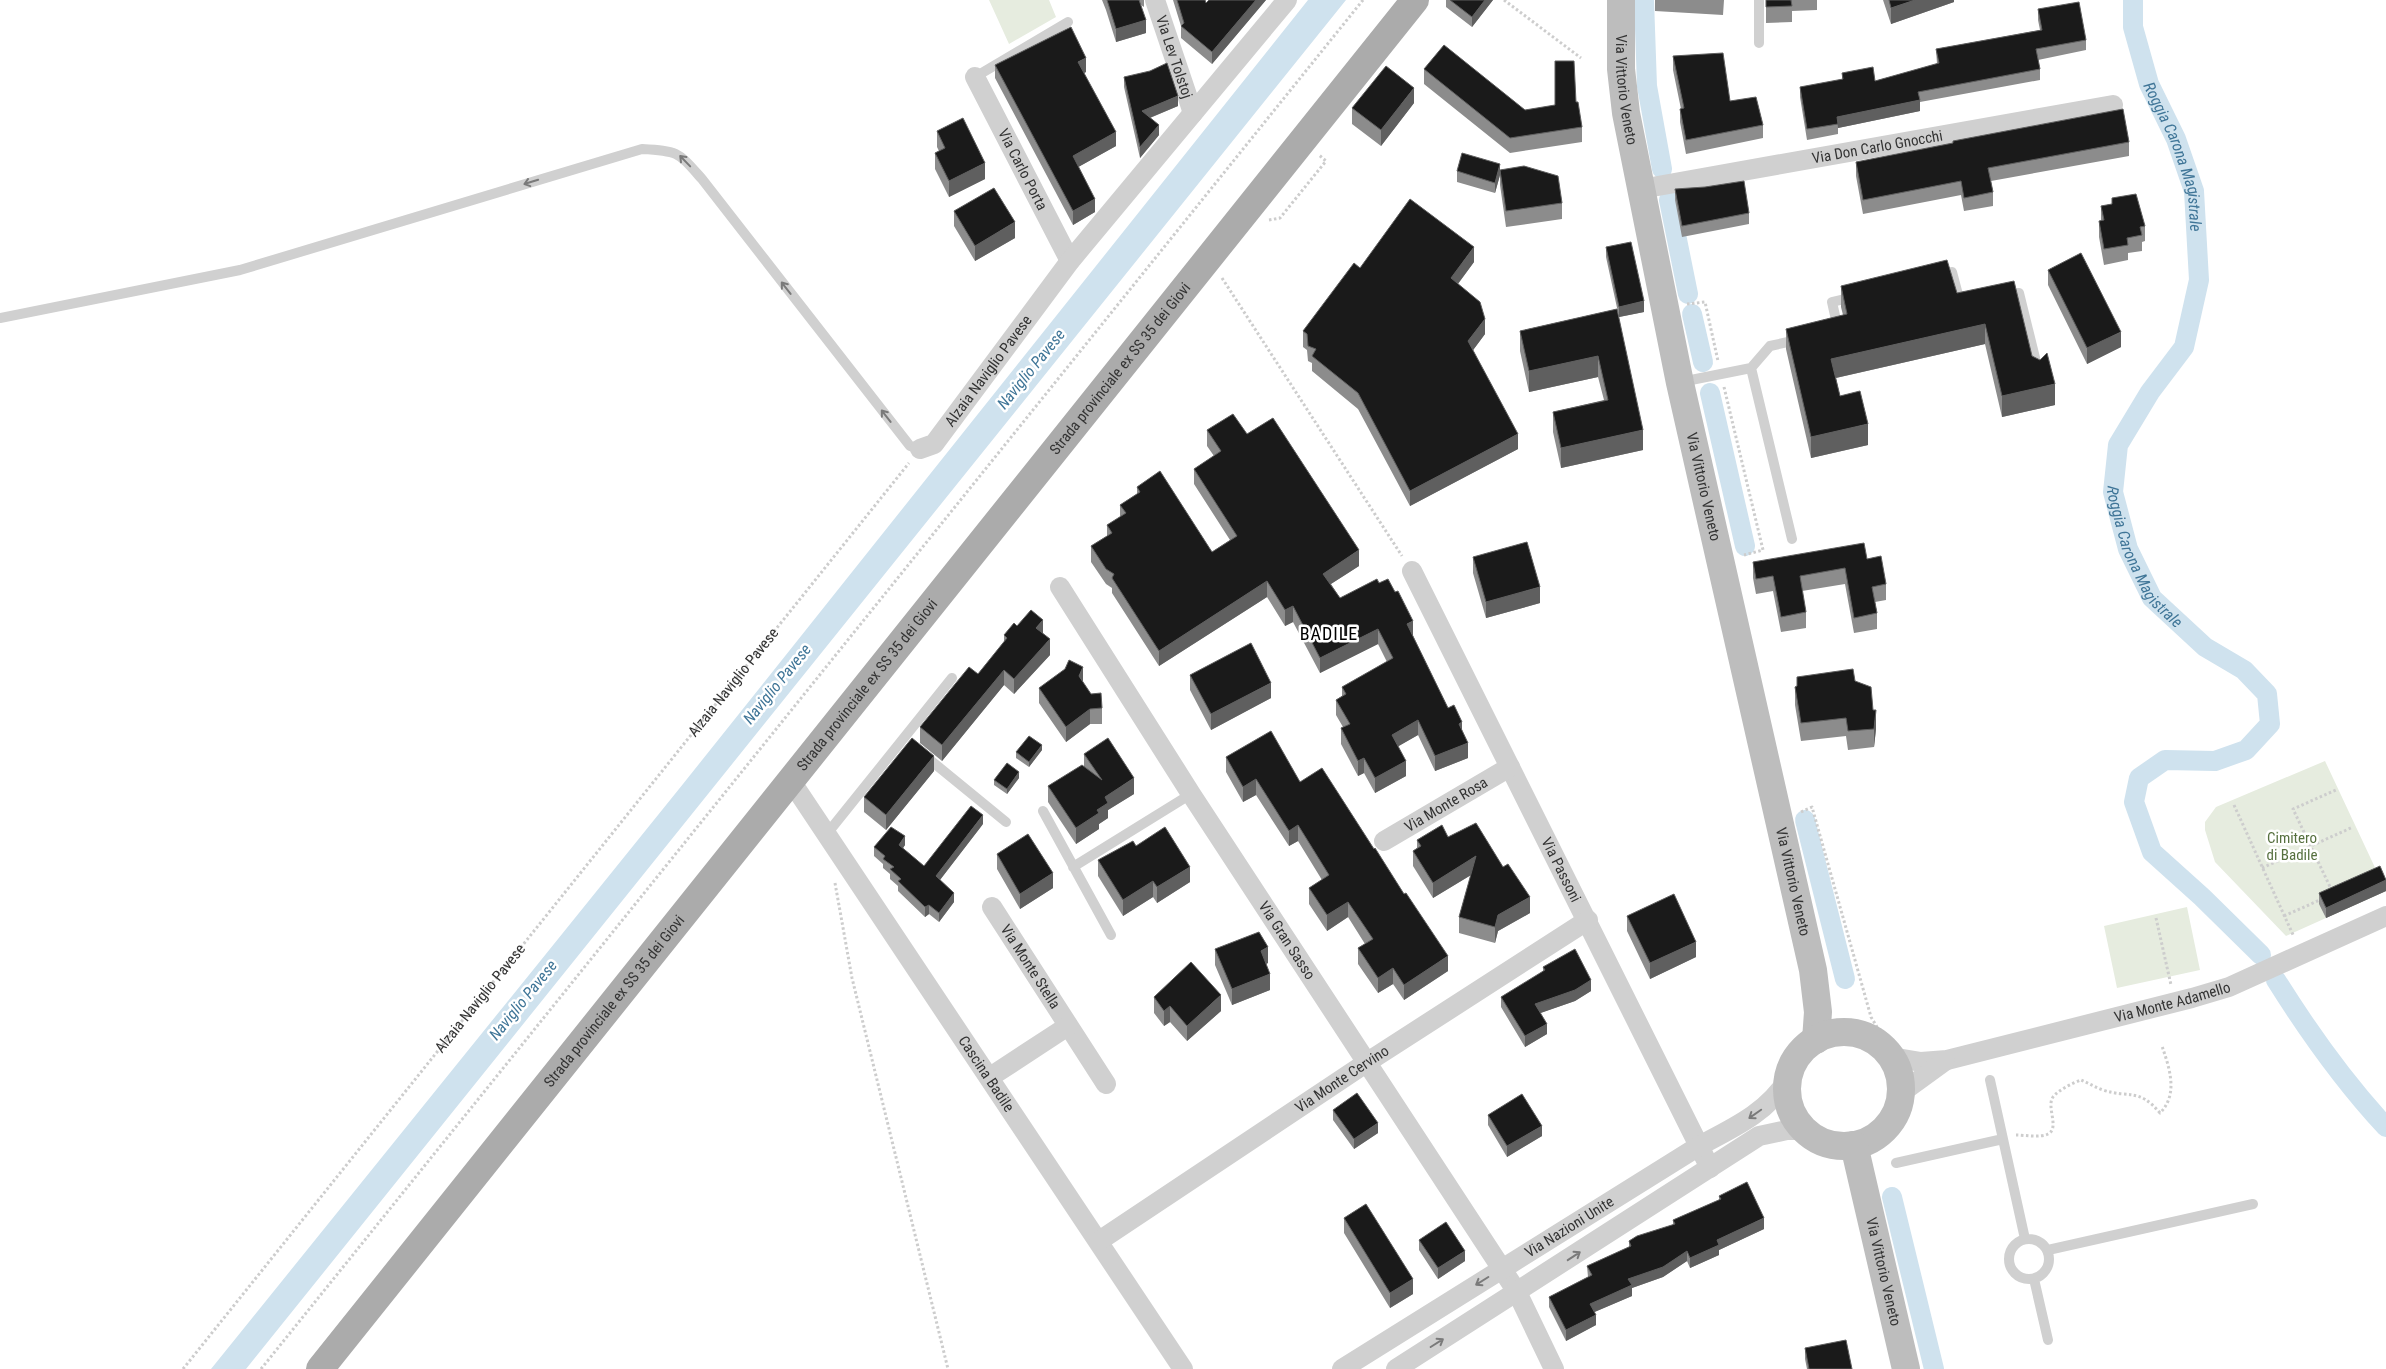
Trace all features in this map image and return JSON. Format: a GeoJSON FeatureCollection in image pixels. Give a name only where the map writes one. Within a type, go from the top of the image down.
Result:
{"type":"FeatureCollection","features":[{"type":"Feature","properties":{"kind":"main road","name":"Strada provinciale ex SS 35 dei Giovi"},"geometry":{"type":"LineString","coordinates":[[320,1369],[1415,0]]}},
{"type":"Feature","properties":{"kind":"street","name":"Via Lev Tolstoj"},"geometry":{"type":"LineString","coordinates":[[1155,0],[1193,113]]}},
{"type":"Feature","properties":{"kind":"street","name":"Alzaia Naviglio Pavese"},"geometry":{"type":"LineString","coordinates":[[920,449],[934,444],[1070,261],[1287,0]]}},
{"type":"Feature","properties":{"kind":"street","name":"Via Vittorio Veneto"},"geometry":{"type":"LineString","coordinates":[[1621,0],[1623,91],[1641,189],[1680,382],[1813,970],[1818,1012],[1816,1040]]}},
{"type":"Feature","properties":{"kind":"street","name":"Via Carlo Porta"},"geometry":{"type":"LineString","coordinates":[[975,77],[1070,261]]}},
{"type":"Feature","properties":{"kind":"street","name":"Via Don Carlo Gnocchi"},"geometry":{"type":"LineString","coordinates":[[1641,189],[2113,105]]}},
{"type":"Feature","properties":{"kind":"street","name":"Via Passoni"},"geometry":{"type":"LineString","coordinates":[[1412,571],[1588,920],[1710,1168]]}},
{"type":"Feature","properties":{"kind":"street","name":"Via Gran Sasso"},"geometry":{"type":"LineString","coordinates":[[1060,587],[1191,794],[1517,1292],[1554,1369]]}},
{"type":"Feature","properties":{"kind":"street","name":"Via Monte Rosa"},"geometry":{"type":"LineString","coordinates":[[1384,841],[1510,767]]}},
{"type":"Feature","properties":{"kind":"street","name":"Cascina Badile"},"geometry":{"type":"LineString","coordinates":[[791,780],[1183,1369]]}},
{"type":"Feature","properties":{"kind":"street","name":"Via Monte Stella"},"geometry":{"type":"LineString","coordinates":[[992,907],[1106,1084]]}},
{"type":"Feature","properties":{"kind":"street","name":"Via Monte Adamello"},"geometry":{"type":"LineString","coordinates":[[1892,1048],[1922,1062],[1947,1060],[2229,988],[2386,916]]}},
{"type":"Feature","properties":{"kind":"street","name":"Via Monte Cervino"},"geometry":{"type":"LineString","coordinates":[[1099,1241],[1366,1063],[1588,920]]}},
{"type":"Feature","properties":{"kind":"street","name":"Via Vittorio Veneto"},"geometry":{"type":"LineString","coordinates":[[1813,970],[1832,1007],[1848,1032]]}},
{"type":"Feature","properties":{"kind":"street","name":"Via Monte Stella"},"geometry":{"type":"LineString","coordinates":[[990,1078],[1068,1026]]}},
{"type":"Feature","properties":{"kind":"street"},"geometry":{"type":"LineString","coordinates":[[1848,1032],[1892,1048],[1899,1074],[1901,1093],[1897,1111],[1887,1127],[1872,1139],[1854,1145],[1837,1146],[1820,1140],[1805,1130],[1794,1116],[1788,1098],[1788,1079],[1793,1064],[1802,1050],[1816,1040],[1831,1034],[1848,1032]]}},
{"type":"Feature","properties":{"kind":"street","name":"Via Monte Adamello"},"geometry":{"type":"LineString","coordinates":[[1901,1093],[1947,1060]]}},
{"type":"Feature","properties":{"kind":"street","name":"Via Nazioni Unite"},"geometry":{"type":"LineString","coordinates":[[1342,1369],[1699,1146],[1751,1118],[1770,1103],[1788,1079]]}},
{"type":"Feature","properties":{"kind":"street","name":"Via Nazioni Unite"},"geometry":{"type":"LineString","coordinates":[[1396,1369],[1759,1136],[1787,1130],[1805,1130]]}},
{"type":"Feature","properties":{"kind":"street","name":"Via Vittorio Veneto"},"geometry":{"type":"LineString","coordinates":[[1854,1145],[1906,1369]]}},
{"type":"Feature","properties":{"kind":"lane"},"geometry":{"type":"LineString","coordinates":[[1759,43],[1760,0]]}},
{"type":"Feature","properties":{"kind":"lane"},"geometry":{"type":"LineString","coordinates":[[975,77],[1068,22]]}},
{"type":"Feature","properties":{"kind":"lane"},"geometry":{"type":"LineString","coordinates":[[0,318],[240,270],[642,149],[670,150],[681,155],[702,179],[910,446],[920,449]]}},
{"type":"Feature","properties":{"kind":"lane"},"geometry":{"type":"LineString","coordinates":[[1927,279],[1952,272],[1961,307],[1969,305]]}},
{"type":"Feature","properties":{"kind":"lane"},"geometry":{"type":"LineString","coordinates":[[1830,331],[1839,329],[1832,302],[1867,293]]}},
{"type":"Feature","properties":{"kind":"lane"},"geometry":{"type":"LineString","coordinates":[[1994,299],[2019,293],[2039,374]]}},
{"type":"Feature","properties":{"kind":"lane"},"geometry":{"type":"LineString","coordinates":[[1680,382],[1752,368],[1770,346],[1804,338]]}},
{"type":"Feature","properties":{"kind":"lane"},"geometry":{"type":"LineString","coordinates":[[1752,368],[1792,539]]}},
{"type":"Feature","properties":{"kind":"lane"},"geometry":{"type":"LineString","coordinates":[[826,835],[911,744],[952,678]]}},
{"type":"Feature","properties":{"kind":"lane"},"geometry":{"type":"LineString","coordinates":[[911,744],[1006,822]]}},
{"type":"Feature","properties":{"kind":"lane"},"geometry":{"type":"LineString","coordinates":[[1073,867],[1191,794]]}},
{"type":"Feature","properties":{"kind":"lane"},"geometry":{"type":"LineString","coordinates":[[1043,811],[1110,936]]}},
{"type":"Feature","properties":{"kind":"lane"},"geometry":{"type":"LineString","coordinates":[[1990,1080],[2025,1239]]}},
{"type":"Feature","properties":{"kind":"lane"},"geometry":{"type":"LineString","coordinates":[[1896,1163],[2003,1137]]}},
{"type":"Feature","properties":{"kind":"lane"},"geometry":{"type":"LineString","coordinates":[[2048,1250],[2253,1204]]}},
{"type":"Feature","properties":{"kind":"lane"},"geometry":{"type":"LineString","coordinates":[[2025,1239],[2038,1241],[2048,1250],[2048,1268],[2040,1276],[2034,1279],[2022,1278],[2016,1275],[2010,1264],[2010,1251],[2014,1246],[2025,1239]]}},
{"type":"Feature","properties":{"kind":"lane"},"geometry":{"type":"LineString","coordinates":[[2034,1279],[2048,1340]]}},
{"type":"Feature","properties":{"kind":"path"},"geometry":{"type":"LineString","coordinates":[[261,1369],[1363,0]]}},
{"type":"Feature","properties":{"kind":"path"},"geometry":{"type":"LineString","coordinates":[[1504,0],[1582,58]]}},
{"type":"Feature","properties":{"kind":"path"},"geometry":{"type":"LineString","coordinates":[[1264,221],[1280,218],[1326,161],[1318,155],[1324,147]]}},
{"type":"Feature","properties":{"kind":"path"},"geometry":{"type":"LineString","coordinates":[[1221,276],[1412,571]]}},
{"type":"Feature","properties":{"kind":"path"},"geometry":{"type":"LineString","coordinates":[[1683,295],[1685,305],[1705,302],[1763,550],[1744,554],[1746,564]]}},
{"type":"Feature","properties":{"kind":"path","name":"Alzaia Naviglio Pavese"},"geometry":{"type":"LineString","coordinates":[[183,1369],[920,449]]}},
{"type":"Feature","properties":{"kind":"path"},"geometry":{"type":"LineString","coordinates":[[2333,894],[2293,809],[2336,790]]}},
{"type":"Feature","properties":{"kind":"path"},"geometry":{"type":"LineString","coordinates":[[1800,805],[1801,812],[1812,807],[1872,1021],[1892,1048]]}},
{"type":"Feature","properties":{"kind":"path"},"geometry":{"type":"LineString","coordinates":[[2234,805],[2302,954]]}},
{"type":"Feature","properties":{"kind":"path"},"geometry":{"type":"LineString","coordinates":[[2262,868],[2353,827]]}},
{"type":"Feature","properties":{"kind":"path"},"geometry":{"type":"LineString","coordinates":[[834,880],[852,978],[948,1369]]}},
{"type":"Feature","properties":{"kind":"path"},"geometry":{"type":"LineString","coordinates":[[2284,916],[2342,890]]}},
{"type":"Feature","properties":{"kind":"path"},"geometry":{"type":"LineString","coordinates":[[2156,918],[2174,1002]]}},
{"type":"Feature","properties":{"kind":"path"},"geometry":{"type":"LineString","coordinates":[[2003,1137],[2046,1135],[2051,1132],[2053,1126],[2050,1106],[2054,1096],[2081,1080],[2102,1090],[2142,1096],[2150,1101],[2160,1113],[2164,1108],[2172,1083],[2162,1046]]}},
{"type":"Feature","properties":{"kind":"green space"},"geometry":{"type":"Polygon","coordinates":[[[989,0],[1049,0],[1056,17],[1009,44],[989,0]]]}},
{"type":"Feature","properties":{"kind":"green space","name":"Cimitero di Badile"},"geometry":{"type":"Polygon","coordinates":[[[2325,761],[2386,891],[2286,936],[2215,862],[2205,830],[2205,822],[2216,807],[2325,761]]]}},
{"type":"Feature","properties":{"kind":"green space"},"geometry":{"type":"Polygon","coordinates":[[[2187,907],[2200,970],[2117,988],[2104,926],[2187,907]]]}},
{"type":"Feature","properties":{"kind":"water","name":"Naviglio Pavese"},"geometry":{"type":"Polygon","coordinates":[[[1308,0],[1346,0],[246,1369],[211,1369],[683,784],[1308,0]]]}},
{"type":"Feature","properties":{"kind":"building"},"geometry":{"type":"Polygon","coordinates":[[[1107,0],[1139,0],[1146,20],[1116,29],[1107,0]]]}},
{"type":"Feature","properties":{"kind":"building"},"geometry":{"type":"Polygon","coordinates":[[[1177,0],[1205,0],[1206,3],[1209,0],[1256,0],[1212,52],[1181,26],[1184,23],[1177,0]]]}},
{"type":"Feature","properties":{"kind":"building"},"geometry":{"type":"Polygon","coordinates":[[[1450,0],[1485,0],[1472,17],[1450,0]]]}},
{"type":"Feature","properties":{"kind":"building"},"geometry":{"type":"Polygon","coordinates":[[[1766,0],[1791,0],[1792,6],[1766,7],[1766,0]]]}},
{"type":"Feature","properties":{"kind":"building"},"geometry":{"type":"Polygon","coordinates":[[[1889,0],[1915,0],[1891,8],[1889,0]]]}},
{"type":"Feature","properties":{"kind":"building"},"geometry":{"type":"Polygon","coordinates":[[[2079,2],[2086,40],[2036,49],[2040,69],[1918,92],[1920,100],[1837,117],[1838,124],[1807,129],[1800,87],[1843,79],[1842,73],[1873,67],[1875,81],[1939,63],[1936,49],[2042,30],[2038,9],[2079,2]]]}},
{"type":"Feature","properties":{"kind":"building"},"geometry":{"type":"Polygon","coordinates":[[[1071,27],[1086,58],[1078,62],[1116,132],[1073,156],[1095,199],[1073,211],[995,65],[1071,27]]]}},
{"type":"Feature","properties":{"kind":"building"},"geometry":{"type":"Polygon","coordinates":[[[1444,45],[1525,110],[1555,105],[1555,61],[1574,61],[1576,102],[1578,102],[1582,127],[1510,138],[1424,69],[1444,45]]]}},
{"type":"Feature","properties":{"kind":"building"},"geometry":{"type":"Polygon","coordinates":[[[1723,53],[1730,101],[1756,97],[1763,125],[1686,140],[1680,109],[1684,108],[1673,56],[1723,53]]]}},
{"type":"Feature","properties":{"kind":"building"},"geometry":{"type":"Polygon","coordinates":[[[1167,63],[1178,96],[1142,111],[1159,125],[1140,147],[1124,77],[1150,71],[1167,63]]]}},
{"type":"Feature","properties":{"kind":"building"},"geometry":{"type":"Polygon","coordinates":[[[1386,66],[1414,88],[1381,130],[1352,108],[1386,66]]]}},
{"type":"Feature","properties":{"kind":"building"},"geometry":{"type":"Polygon","coordinates":[[[2123,109],[2129,142],[1988,168],[1993,192],[1964,198],[1961,181],[1863,200],[1856,162],[1953,143],[1953,141],[2123,109]]]}},
{"type":"Feature","properties":{"kind":"building"},"geometry":{"type":"Polygon","coordinates":[[[963,118],[985,163],[949,181],[935,153],[945,148],[937,131],[963,118]]]}},
{"type":"Feature","properties":{"kind":"building"},"geometry":{"type":"Polygon","coordinates":[[[1462,153],[1500,164],[1495,183],[1457,171],[1462,153]]]}},
{"type":"Feature","properties":{"kind":"building"},"geometry":{"type":"Polygon","coordinates":[[[1524,166],[1558,176],[1562,203],[1506,211],[1500,170],[1524,166]]]}},
{"type":"Feature","properties":{"kind":"building"},"geometry":{"type":"Polygon","coordinates":[[[1744,181],[1749,213],[1682,226],[1675,189],[1744,181]]]}},
{"type":"Feature","properties":{"kind":"building"},"geometry":{"type":"Polygon","coordinates":[[[994,188],[1015,222],[975,246],[954,211],[994,188]]]}},
{"type":"Feature","properties":{"kind":"building"},"geometry":{"type":"Polygon","coordinates":[[[2136,194],[2145,226],[2140,227],[2142,235],[2127,238],[2128,245],[2104,249],[2099,221],[2104,220],[2101,206],[2112,204],[2112,198],[2136,194]]]}},
{"type":"Feature","properties":{"kind":"building"},"geometry":{"type":"Polygon","coordinates":[[[1410,199],[1474,247],[1451,278],[1480,302],[1485,319],[1468,341],[1518,434],[1410,491],[1358,393],[1312,356],[1316,349],[1308,346],[1307,334],[1303,331],[1354,263],[1360,268],[1410,199]]]}},
{"type":"Feature","properties":{"kind":"building"},"geometry":{"type":"Polygon","coordinates":[[[1631,242],[1644,301],[1619,307],[1606,247],[1631,242]]]}},
{"type":"Feature","properties":{"kind":"building"},"geometry":{"type":"Polygon","coordinates":[[[2081,253],[2121,332],[2087,348],[2048,270],[2081,253]]]}},
{"type":"Feature","properties":{"kind":"building"},"geometry":{"type":"Polygon","coordinates":[[[1947,260],[1957,293],[2014,281],[2032,356],[2040,360],[2047,353],[2055,384],[2002,396],[1985,324],[1831,359],[1840,396],[1860,391],[1868,424],[1811,437],[1786,329],[1847,314],[1841,286],[1947,260]]]}},
{"type":"Feature","properties":{"kind":"building"},"geometry":{"type":"Polygon","coordinates":[[[1617,309],[1643,430],[1561,448],[1553,412],[1608,400],[1598,356],[1529,371],[1520,331],[1617,309]]]}},
{"type":"Feature","properties":{"kind":"building"},"geometry":{"type":"Polygon","coordinates":[[[1233,414],[1247,434],[1273,418],[1359,550],[1323,574],[1340,598],[1377,579],[1379,583],[1388,579],[1395,592],[1398,591],[1413,621],[1407,624],[1448,708],[1454,705],[1462,722],[1459,724],[1468,743],[1435,756],[1418,720],[1392,735],[1406,761],[1375,778],[1364,758],[1358,761],[1341,728],[1350,724],[1336,700],[1346,694],[1342,687],[1393,658],[1378,629],[1320,658],[1293,606],[1285,610],[1267,581],[1159,651],[1112,578],[1114,574],[1106,569],[1091,546],[1112,533],[1107,525],[1126,513],[1120,505],[1140,492],[1137,487],[1160,471],[1212,552],[1237,536],[1194,469],[1221,451],[1207,430],[1233,414]]]}},
{"type":"Feature","properties":{"kind":"building"},"geometry":{"type":"Polygon","coordinates":[[[1527,542],[1540,587],[1486,602],[1473,557],[1527,542]]]}},
{"type":"Feature","properties":{"kind":"building"},"geometry":{"type":"Polygon","coordinates":[[[1864,543],[1867,559],[1881,556],[1886,584],[1872,587],[1877,613],[1854,618],[1845,568],[1800,576],[1806,612],[1781,617],[1773,576],[1756,579],[1753,562],[1864,543]]]}},
{"type":"Feature","properties":{"kind":"building"},"geometry":{"type":"Polygon","coordinates":[[[1031,610],[1043,620],[1036,628],[1050,639],[1014,679],[1004,670],[942,745],[920,727],[969,667],[978,674],[1007,638],[1004,635],[1014,623],[1017,626],[1031,610]]]}},
{"type":"Feature","properties":{"kind":"building"},"geometry":{"type":"Polygon","coordinates":[[[1251,643],[1271,683],[1211,714],[1190,675],[1251,643]]]}},
{"type":"Feature","properties":{"kind":"building"},"geometry":{"type":"Polygon","coordinates":[[[1069,660],[1083,667],[1079,676],[1091,694],[1101,693],[1102,708],[1090,709],[1066,727],[1039,688],[1065,669],[1069,660]]]}},
{"type":"Feature","properties":{"kind":"building"},"geometry":{"type":"Polygon","coordinates":[[[1853,669],[1855,681],[1871,687],[1873,710],[1876,710],[1874,729],[1848,731],[1846,718],[1801,723],[1795,687],[1797,686],[1797,677],[1853,669]]]}},
{"type":"Feature","properties":{"kind":"building"},"geometry":{"type":"Polygon","coordinates":[[[1271,731],[1300,782],[1322,768],[1404,894],[1406,893],[1448,956],[1404,985],[1393,968],[1378,978],[1358,948],[1373,939],[1348,902],[1327,915],[1309,888],[1329,875],[1298,825],[1289,831],[1256,779],[1243,787],[1226,757],[1271,731]]]}},
{"type":"Feature","properties":{"kind":"building"},"geometry":{"type":"Polygon","coordinates":[[[1029,736],[1042,745],[1029,762],[1016,752],[1029,736]]]}},
{"type":"Feature","properties":{"kind":"building"},"geometry":{"type":"Polygon","coordinates":[[[912,738],[934,756],[886,815],[864,797],[912,738]]]}},
{"type":"Feature","properties":{"kind":"building"},"geometry":{"type":"Polygon","coordinates":[[[1108,738],[1134,778],[1105,797],[1108,803],[1097,810],[1099,813],[1076,828],[1048,786],[1082,765],[1102,780],[1084,754],[1108,738]]]}},
{"type":"Feature","properties":{"kind":"building"},"geometry":{"type":"Polygon","coordinates":[[[1007,763],[1019,772],[1007,789],[994,780],[1007,763]]]}},
{"type":"Feature","properties":{"kind":"building"},"geometry":{"type":"Polygon","coordinates":[[[971,806],[983,815],[936,876],[954,893],[939,913],[929,905],[925,907],[898,881],[901,879],[890,869],[894,867],[883,859],[885,856],[874,847],[891,827],[905,836],[899,845],[924,866],[971,806]]]}},
{"type":"Feature","properties":{"kind":"building"},"geometry":{"type":"Polygon","coordinates":[[[1476,823],[1503,867],[1508,864],[1530,897],[1498,915],[1495,927],[1459,917],[1476,856],[1433,883],[1413,851],[1421,846],[1417,840],[1442,825],[1448,837],[1476,823]]]}},
{"type":"Feature","properties":{"kind":"building"},"geometry":{"type":"Polygon","coordinates":[[[1165,827],[1190,867],[1157,887],[1153,881],[1123,900],[1098,860],[1133,841],[1136,846],[1165,827]]]}},
{"type":"Feature","properties":{"kind":"building"},"geometry":{"type":"Polygon","coordinates":[[[1028,834],[1053,873],[1020,894],[997,854],[1028,834]]]}},
{"type":"Feature","properties":{"kind":"building"},"geometry":{"type":"Polygon","coordinates":[[[2380,866],[2386,880],[2326,908],[2319,893],[2380,866]]]}},
{"type":"Feature","properties":{"kind":"building"},"geometry":{"type":"Polygon","coordinates":[[[1674,894],[1696,942],[1650,963],[1627,916],[1674,894]]]}},
{"type":"Feature","properties":{"kind":"building"},"geometry":{"type":"Polygon","coordinates":[[[1259,932],[1268,947],[1261,951],[1270,974],[1232,989],[1215,949],[1259,932]]]}},
{"type":"Feature","properties":{"kind":"building"},"geometry":{"type":"Polygon","coordinates":[[[1575,949],[1591,980],[1575,990],[1535,1004],[1547,1024],[1525,1036],[1501,997],[1545,970],[1543,967],[1575,949]]]}},
{"type":"Feature","properties":{"kind":"building"},"geometry":{"type":"Polygon","coordinates":[[[1191,962],[1221,995],[1187,1026],[1170,1006],[1164,1011],[1154,997],[1191,962]]]}},
{"type":"Feature","properties":{"kind":"building"},"geometry":{"type":"Polygon","coordinates":[[[1357,1093],[1378,1123],[1354,1139],[1333,1110],[1357,1093]]]}},
{"type":"Feature","properties":{"kind":"building"},"geometry":{"type":"Polygon","coordinates":[[[1522,1094],[1542,1126],[1507,1146],[1488,1115],[1522,1094]]]}},
{"type":"Feature","properties":{"kind":"building"},"geometry":{"type":"Polygon","coordinates":[[[1747,1182],[1764,1218],[1717,1240],[1719,1245],[1690,1258],[1687,1251],[1663,1267],[1628,1279],[1632,1285],[1590,1304],[1596,1315],[1566,1330],[1549,1297],[1592,1275],[1587,1266],[1631,1246],[1629,1241],[1637,1236],[1675,1224],[1673,1220],[1721,1199],[1719,1196],[1747,1182]]]}},
{"type":"Feature","properties":{"kind":"building"},"geometry":{"type":"Polygon","coordinates":[[[1366,1204],[1413,1279],[1390,1293],[1344,1218],[1366,1204]]]}},
{"type":"Feature","properties":{"kind":"building"},"geometry":{"type":"Polygon","coordinates":[[[1446,1222],[1465,1251],[1438,1268],[1419,1240],[1446,1222]]]}},
{"type":"Feature","properties":{"kind":"building"},"geometry":{"type":"Polygon","coordinates":[[[1846,1340],[1852,1369],[1809,1369],[1805,1348],[1846,1340]]]}},
{"type":"Feature","properties":{"kind":"waterway"},"geometry":{"type":"LineString","coordinates":[[1644,0],[1647,86],[1662,169]]}},
{"type":"Feature","properties":{"kind":"waterway","name":"Roggia Carona Magistrale"},"geometry":{"type":"LineString","coordinates":[[2133,0],[2133,27],[2149,84],[2176,139],[2194,191],[2199,280],[2184,347],[2150,392],[2118,445],[2113,492],[2128,549],[2152,598],[2205,647],[2244,670],[2267,694],[2270,724],[2246,750],[2215,761],[2165,760],[2139,778],[2134,802],[2152,852],[2202,897],[2261,955]]}},
{"type":"Feature","properties":{"kind":"waterway"},"geometry":{"type":"LineString","coordinates":[[1669,200],[1688,294]]}},
{"type":"Feature","properties":{"kind":"waterway"},"geometry":{"type":"LineString","coordinates":[[1692,314],[1703,362]]}},
{"type":"Feature","properties":{"kind":"waterway"},"geometry":{"type":"LineString","coordinates":[[1710,393],[1745,546]]}},
{"type":"Feature","properties":{"kind":"waterway"},"geometry":{"type":"LineString","coordinates":[[1805,820],[1845,979]]}},
{"type":"Feature","properties":{"kind":"waterway","name":"Roggia Carona Magistrale"},"geometry":{"type":"LineString","coordinates":[[2276,980],[2328,1056],[2356,1093],[2386,1127]]}},
{"type":"Feature","properties":{"kind":"waterway"},"geometry":{"type":"LineString","coordinates":[[1892,1197],[1934,1369]]}},
{"type":"Feature","properties":{"kind":"district","name":"BADILE"},"geometry":{"type":"Point","coordinates":[1329,633]}}]}
